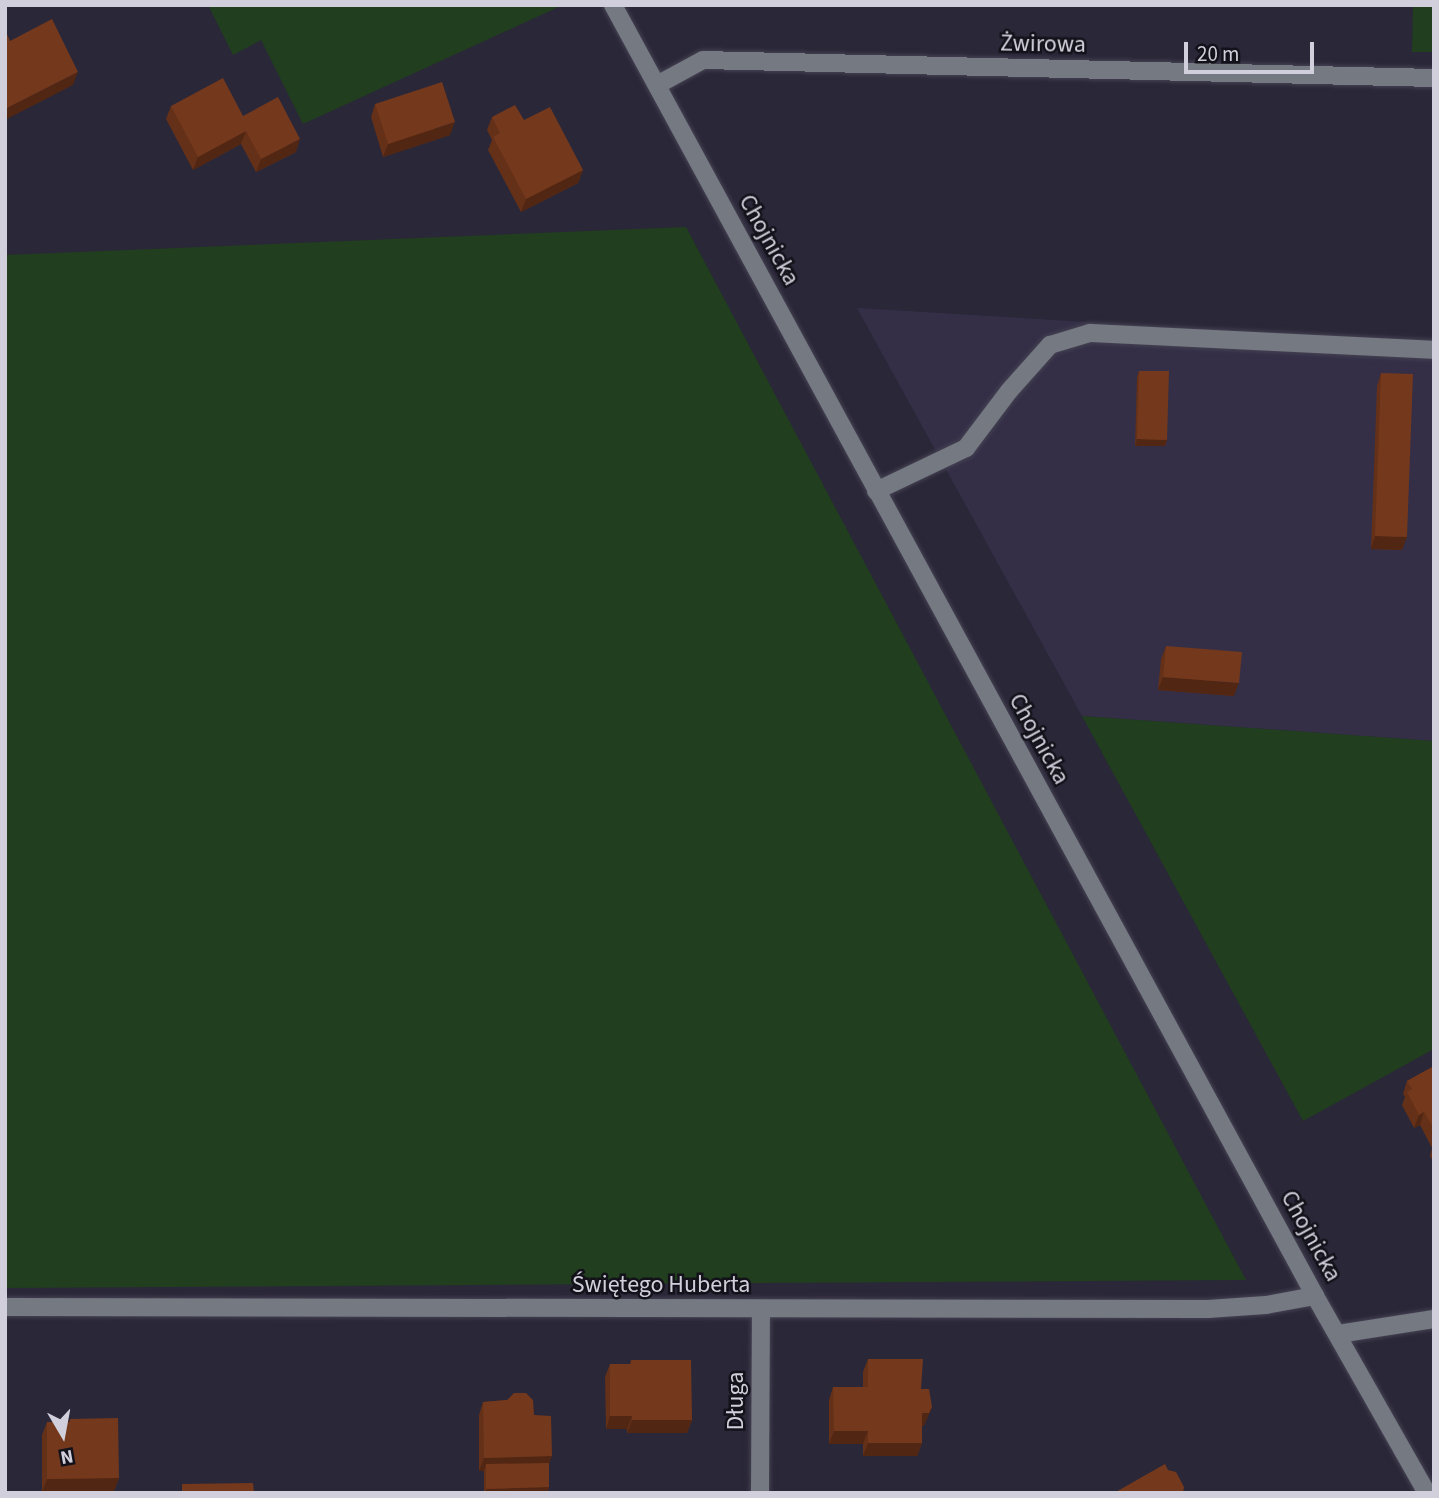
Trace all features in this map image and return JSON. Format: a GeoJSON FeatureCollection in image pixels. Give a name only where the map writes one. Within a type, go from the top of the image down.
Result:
{"type":"FeatureCollection","features":[{"type":"Feature","properties":{"kind":"street","name":"Chojnicka"},"geometry":{"type":"LineString","coordinates":[[613,5],[1315,1296],[1427,1493]]}},
{"type":"Feature","properties":{"kind":"street","name":"Żwirowa"},"geometry":{"type":"LineString","coordinates":[[657,85],[703,60],[1434,78]]}},
{"type":"Feature","properties":{"kind":"street"},"geometry":{"type":"LineString","coordinates":[[876,491],[966,448],[1009,391],[1050,345],[1090,332],[1434,350]]}},
{"type":"Feature","properties":{"kind":"street","name":"Świętego Huberta"},"geometry":{"type":"LineString","coordinates":[[5,1307],[1208,1309],[1266,1305],[1315,1296]]}},
{"type":"Feature","properties":{"kind":"street","name":"Długa"},"geometry":{"type":"LineString","coordinates":[[760,1493],[761,1310]]}},
{"type":"Feature","properties":{"kind":"street"},"geometry":{"type":"LineString","coordinates":[[1338,1334],[1434,1319]]}},
{"type":"Feature","properties":{"kind":"shaded area"},"geometry":{"type":"Polygon","coordinates":[[[857,308],[1434,343],[1434,741],[1082,716],[857,308]]]}},
{"type":"Feature","properties":{"kind":"green space"},"geometry":{"type":"Polygon","coordinates":[[[208,5],[563,5],[303,124],[261,40],[233,55],[208,5]]]}},
{"type":"Feature","properties":{"kind":"green space"},"geometry":{"type":"Polygon","coordinates":[[[1413,5],[1434,5],[1434,52],[1412,52],[1413,5]]]}},
{"type":"Feature","properties":{"kind":"green space"},"geometry":{"type":"Polygon","coordinates":[[[686,227],[1246,1280],[5,1288],[5,255],[686,227]]]}},
{"type":"Feature","properties":{"kind":"green space"},"geometry":{"type":"Polygon","coordinates":[[[1082,716],[1434,741],[1434,1049],[1303,1121],[1082,716]]]}},
{"type":"Feature","properties":{"kind":"building"},"geometry":{"type":"Polygon","coordinates":[[[52,19],[78,72],[5,109],[5,33],[10,41],[52,19]]]}},
{"type":"Feature","properties":{"kind":"building"},"geometry":{"type":"Polygon","coordinates":[[[223,78],[243,116],[278,97],[300,139],[261,159],[246,131],[198,157],[171,106],[223,78]]]}},
{"type":"Feature","properties":{"kind":"building"},"geometry":{"type":"Polygon","coordinates":[[[442,82],[455,122],[388,144],[375,104],[442,82]]]}},
{"type":"Feature","properties":{"kind":"building"},"geometry":{"type":"Polygon","coordinates":[[[515,105],[524,120],[550,107],[583,170],[526,199],[493,137],[500,133],[492,117],[515,105]]]}},
{"type":"Feature","properties":{"kind":"building"},"geometry":{"type":"Polygon","coordinates":[[[1139,371],[1169,371],[1167,440],[1137,439],[1139,371]]]}},
{"type":"Feature","properties":{"kind":"building"},"geometry":{"type":"Polygon","coordinates":[[[1381,373],[1413,374],[1407,537],[1375,536],[1381,373]]]}},
{"type":"Feature","properties":{"kind":"building"},"geometry":{"type":"Polygon","coordinates":[[[1166,646],[1242,652],[1239,683],[1163,677],[1166,646]]]}},
{"type":"Feature","properties":{"kind":"building"},"geometry":{"type":"Polygon","coordinates":[[[1434,1066],[1434,1129],[1424,1112],[1419,1115],[1407,1092],[1412,1089],[1407,1081],[1434,1066]]]}},
{"type":"Feature","properties":{"kind":"building"},"geometry":{"type":"Polygon","coordinates":[[[868,1359],[923,1359],[921,1389],[929,1389],[932,1407],[929,1413],[922,1413],[922,1443],[868,1443],[868,1431],[834,1431],[833,1387],[868,1387],[868,1359]]]}},
{"type":"Feature","properties":{"kind":"building"},"geometry":{"type":"Polygon","coordinates":[[[631,1360],[691,1360],[692,1420],[632,1420],[632,1416],[610,1416],[610,1364],[631,1364],[631,1360]]]}},
{"type":"Feature","properties":{"kind":"building"},"geometry":{"type":"Polygon","coordinates":[[[514,1393],[526,1393],[533,1400],[534,1415],[551,1416],[552,1456],[484,1458],[483,1402],[507,1400],[514,1393]]]}},
{"type":"Feature","properties":{"kind":"building"},"geometry":{"type":"Polygon","coordinates":[[[118,1418],[119,1478],[47,1479],[47,1422],[118,1418]]]}},
{"type":"Feature","properties":{"kind":"building"},"geometry":{"type":"Polygon","coordinates":[[[549,1463],[549,1487],[486,1489],[486,1464],[549,1463]]]}},
{"type":"Feature","properties":{"kind":"building"},"geometry":{"type":"Polygon","coordinates":[[[1165,1464],[1168,1470],[1176,1472],[1184,1487],[1183,1493],[1114,1493],[1165,1464]]]}},
{"type":"Feature","properties":{"kind":"building"},"geometry":{"type":"Polygon","coordinates":[[[253,1483],[254,1493],[182,1493],[182,1484],[253,1483]]]}}]}
